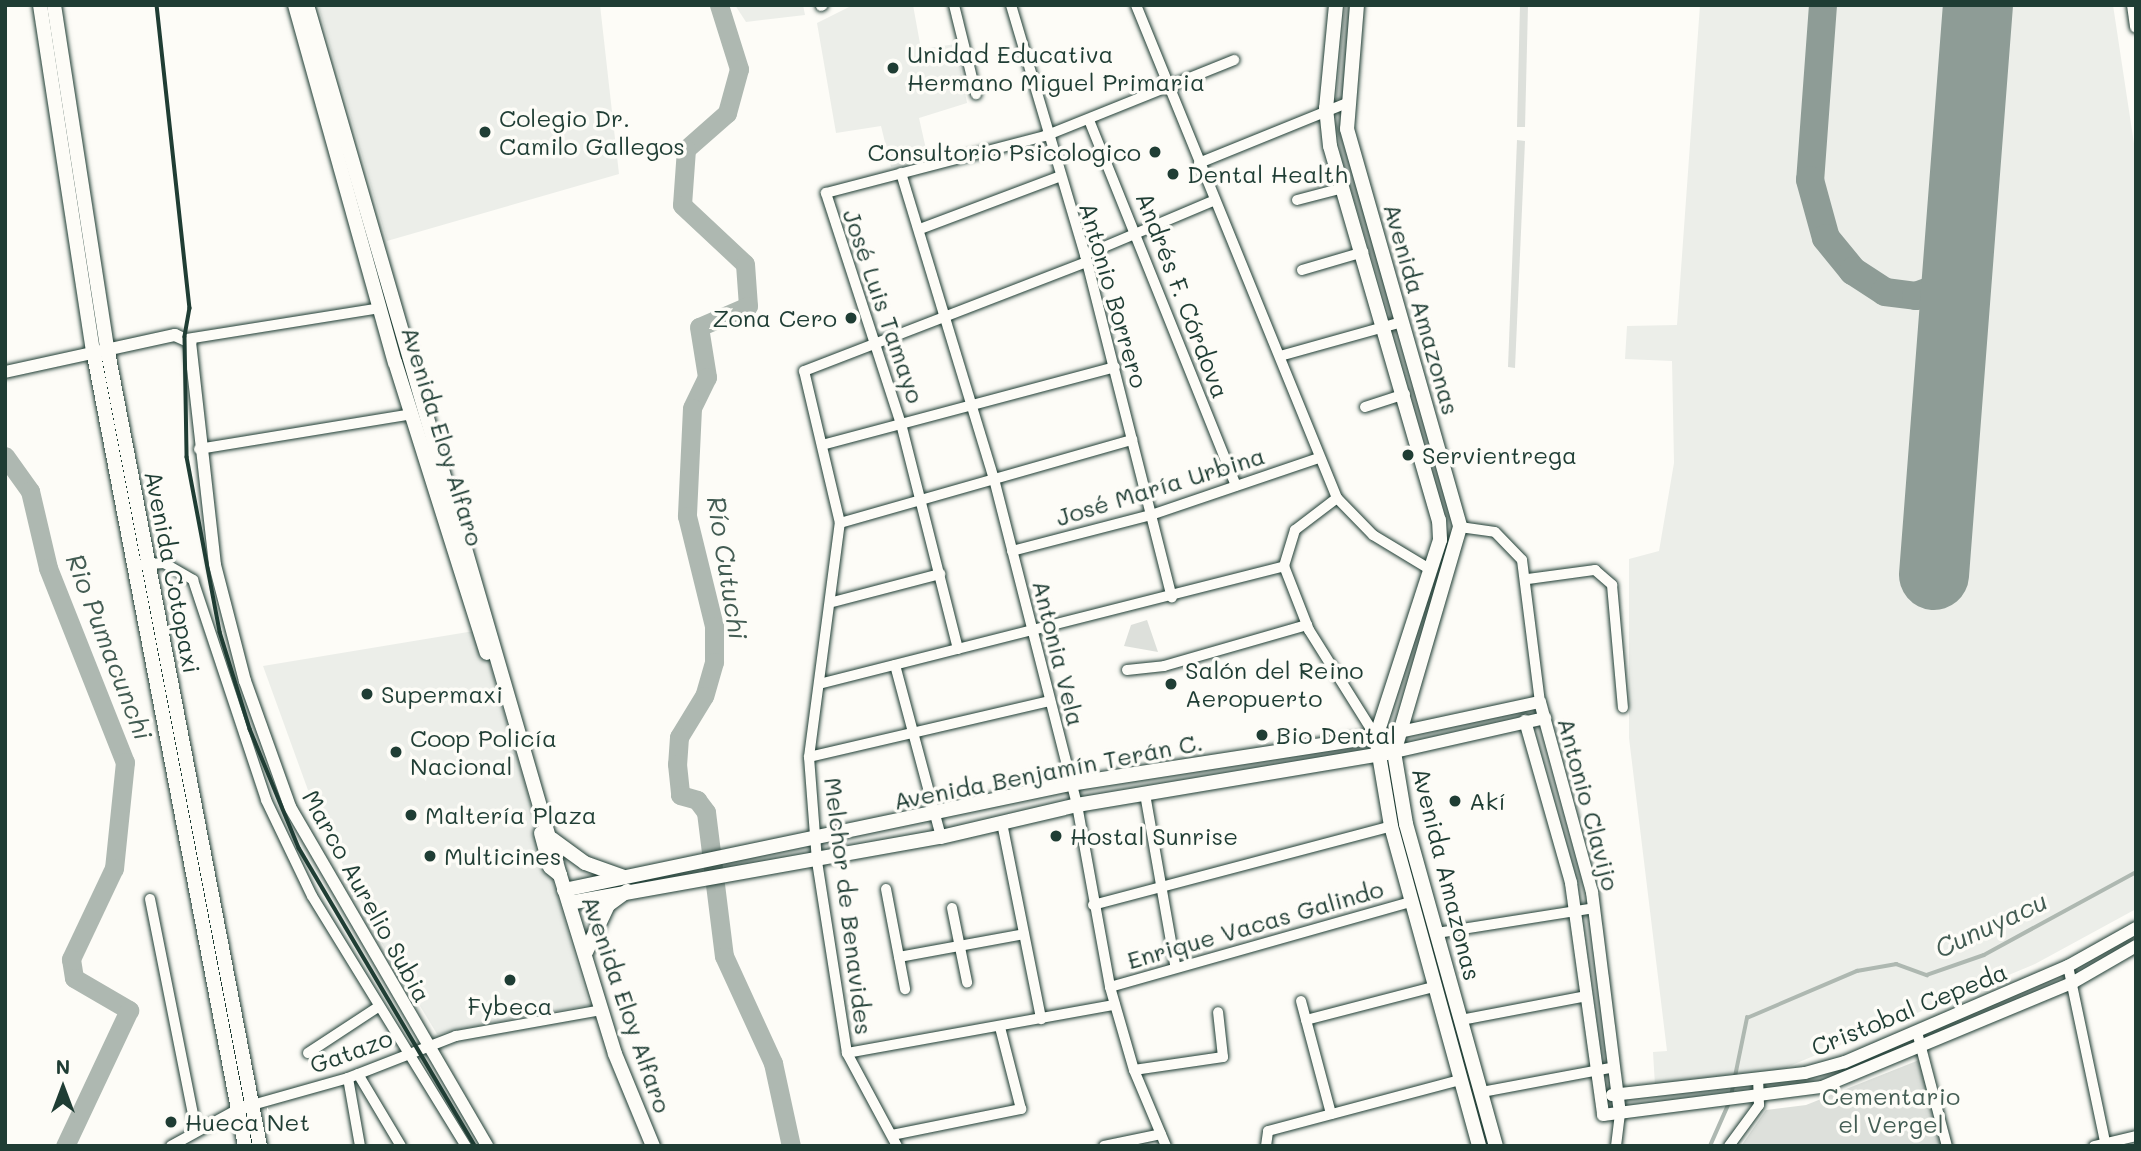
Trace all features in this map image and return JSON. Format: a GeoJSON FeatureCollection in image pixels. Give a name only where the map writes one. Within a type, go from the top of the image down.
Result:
{"type":"FeatureCollection","features":[{"type":"Feature","properties":{"kind":"main road","name":"Avenida Cotopaxi"},"geometry":{"type":"LineString","coordinates":[[40,5],[100,349],[141,564],[203,851],[245,1107],[245,1146]]}},
{"type":"Feature","properties":{"kind":"main road","name":"Avenida Cotopaxi"},"geometry":{"type":"LineString","coordinates":[[54,5],[100,349]]}},
{"type":"Feature","properties":{"kind":"main road","name":"Avenida Eloy Alfaro"},"geometry":{"type":"LineString","coordinates":[[295,5],[412,414],[550,867],[560,875]]}},
{"type":"Feature","properties":{"kind":"main road","name":"Avenida Eloy Alfaro"},"geometry":{"type":"LineString","coordinates":[[307,5],[552,839],[560,875],[602,1010],[653,1146]]}},
{"type":"Feature","properties":{"kind":"main road","name":"Avenida Amazonas"},"geometry":{"type":"LineString","coordinates":[[1336,5],[1326,108],[1343,188],[1405,394],[1439,520],[1431,570],[1376,737],[1378,755],[1391,826],[1479,1146]]}},
{"type":"Feature","properties":{"kind":"main road","name":"Avenida Amazonas"},"geometry":{"type":"LineString","coordinates":[[1357,5],[1347,103],[1347,130],[1460,527],[1395,733],[1394,752],[1437,933],[1496,1146]]}},
{"type":"Feature","properties":{"kind":"main road","name":"Avenida Cotopaxi"},"geometry":{"type":"LineString","coordinates":[[141,564],[188,854],[245,1107],[260,1146]]}},
{"type":"Feature","properties":{"kind":"main road","name":"Avenida Benjamín Terán C."},"geometry":{"type":"LineString","coordinates":[[567,897],[810,840],[1070,784],[1395,733]]}},
{"type":"Feature","properties":{"kind":"main road","name":"Avenida Benjamín Terán C."},"geometry":{"type":"LineString","coordinates":[[633,883],[813,861],[941,837],[1077,805],[1394,752]]}},
{"type":"Feature","properties":{"kind":"main road"},"geometry":{"type":"LineString","coordinates":[[552,839],[584,863],[633,883],[608,905],[586,953]]}},
{"type":"Feature","properties":{"kind":"main road"},"geometry":{"type":"LineString","coordinates":[[188,854],[203,851]]}},
{"type":"Feature","properties":{"kind":"street"},"geometry":{"type":"LineString","coordinates":[[954,5],[975,94]]}},
{"type":"Feature","properties":{"kind":"street","name":"Antonio Borrero"},"geometry":{"type":"LineString","coordinates":[[1012,5],[1045,136],[1086,258],[1172,597]]}},
{"type":"Feature","properties":{"kind":"street"},"geometry":{"type":"LineString","coordinates":[[2133,5],[2136,27]]}},
{"type":"Feature","properties":{"kind":"street"},"geometry":{"type":"LineString","coordinates":[[1137,6],[1168,88],[1337,498],[1373,535],[1431,570]]}},
{"type":"Feature","properties":{"kind":"street","name":"José Luis Tamayo"},"geometry":{"type":"LineString","coordinates":[[958,649],[878,342],[826,192],[1045,136],[1234,60]]}},
{"type":"Feature","properties":{"kind":"street"},"geometry":{"type":"LineString","coordinates":[[1199,163],[1326,108],[1347,103]]}},
{"type":"Feature","properties":{"kind":"street","name":"Andrés F. Córdova"},"geometry":{"type":"LineString","coordinates":[[1089,120],[1138,233],[1236,486]]}},
{"type":"Feature","properties":{"kind":"street","name":"Antonia Vela"},"geometry":{"type":"LineString","coordinates":[[901,173],[949,318],[994,479],[1077,805],[1110,987],[1134,1070],[1166,1146]]}},
{"type":"Feature","properties":{"kind":"street"},"geometry":{"type":"LineString","coordinates":[[920,229],[1058,177]]}},
{"type":"Feature","properties":{"kind":"street"},"geometry":{"type":"LineString","coordinates":[[1297,200],[1343,188]]}},
{"type":"Feature","properties":{"kind":"street"},"geometry":{"type":"LineString","coordinates":[[878,342],[949,318],[1215,200]]}},
{"type":"Feature","properties":{"kind":"street"},"geometry":{"type":"LineString","coordinates":[[1302,270],[1363,252]]}},
{"type":"Feature","properties":{"kind":"street"},"geometry":{"type":"LineString","coordinates":[[5,372],[100,349],[175,335],[187,339],[380,308]]}},
{"type":"Feature","properties":{"kind":"street"},"geometry":{"type":"LineString","coordinates":[[1280,356],[1384,324],[1402,322]]}},
{"type":"Feature","properties":{"kind":"street","name":"Marco Aurelio Subia"},"geometry":{"type":"LineString","coordinates":[[187,339],[195,351],[200,449],[228,622],[290,807],[487,1146]]}},
{"type":"Feature","properties":{"kind":"street","name":"Melchor de Benavides"},"geometry":{"type":"LineString","coordinates":[[878,342],[804,371],[840,523],[834,602],[809,757],[810,840],[847,1053],[897,1146]]}},
{"type":"Feature","properties":{"kind":"street"},"geometry":{"type":"LineString","coordinates":[[822,445],[1115,367]]}},
{"type":"Feature","properties":{"kind":"street"},"geometry":{"type":"LineString","coordinates":[[1365,407],[1405,394]]}},
{"type":"Feature","properties":{"kind":"street"},"geometry":{"type":"LineString","coordinates":[[200,449],[412,414]]}},
{"type":"Feature","properties":{"kind":"street"},"geometry":{"type":"LineString","coordinates":[[840,523],[1132,440]]}},
{"type":"Feature","properties":{"kind":"street","name":"José María Urbina"},"geometry":{"type":"LineString","coordinates":[[1012,551],[1152,514],[1318,457]]}},
{"type":"Feature","properties":{"kind":"street"},"geometry":{"type":"LineString","coordinates":[[1337,498],[1295,530],[1284,566],[1307,625],[1376,737]]}},
{"type":"Feature","properties":{"kind":"street","name":"Antonio Clavijo"},"geometry":{"type":"LineString","coordinates":[[1460,527],[1483,528],[1506,541],[1528,579],[1540,702],[1594,908],[1620,1113],[1615,1132],[1616,1146]]}},
{"type":"Feature","properties":{"kind":"street","name":"Marco Aurelio Subia"},"geometry":{"type":"LineString","coordinates":[[141,564],[180,569],[193,580],[266,800],[312,896],[467,1146]]}},
{"type":"Feature","properties":{"kind":"street"},"geometry":{"type":"LineString","coordinates":[[820,684],[1172,597],[1284,566]]}},
{"type":"Feature","properties":{"kind":"street"},"geometry":{"type":"LineString","coordinates":[[1528,579],[1586,570],[1607,579],[1615,604],[1623,708]]}},
{"type":"Feature","properties":{"kind":"street"},"geometry":{"type":"LineString","coordinates":[[834,602],[940,574]]}},
{"type":"Feature","properties":{"kind":"street"},"geometry":{"type":"LineString","coordinates":[[1127,670],[1164,666],[1307,625]]}},
{"type":"Feature","properties":{"kind":"street"},"geometry":{"type":"LineString","coordinates":[[895,665],[941,837]]}},
{"type":"Feature","properties":{"kind":"street"},"geometry":{"type":"LineString","coordinates":[[809,757],[1049,701]]}},
{"type":"Feature","properties":{"kind":"street","name":"Avenida Benjamín Terán C."},"geometry":{"type":"LineString","coordinates":[[1395,733],[1540,702]]}},
{"type":"Feature","properties":{"kind":"street","name":"Avenida Benjamín Terán C."},"geometry":{"type":"LineString","coordinates":[[1394,752],[1545,718]]}},
{"type":"Feature","properties":{"kind":"street","name":"Antonio Clavijo"},"geometry":{"type":"LineString","coordinates":[[1525,721],[1575,909],[1603,1115],[1615,1132]]}},
{"type":"Feature","properties":{"kind":"street"},"geometry":{"type":"LineString","coordinates":[[1145,794],[1175,965]]}},
{"type":"Feature","properties":{"kind":"street"},"geometry":{"type":"LineString","coordinates":[[1003,823],[1041,1019]]}},
{"type":"Feature","properties":{"kind":"street"},"geometry":{"type":"LineString","coordinates":[[1094,905],[1391,826]]}},
{"type":"Feature","properties":{"kind":"street"},"geometry":{"type":"LineString","coordinates":[[886,889],[905,989]]}},
{"type":"Feature","properties":{"kind":"street"},"geometry":{"type":"LineString","coordinates":[[150,899],[196,1129]]}},
{"type":"Feature","properties":{"kind":"street","name":"Enrique Vacas Galindo"},"geometry":{"type":"LineString","coordinates":[[1110,987],[1175,965],[1412,902]]}},
{"type":"Feature","properties":{"kind":"street"},"geometry":{"type":"LineString","coordinates":[[952,908],[967,982]]}},
{"type":"Feature","properties":{"kind":"street"},"geometry":{"type":"LineString","coordinates":[[1437,933],[1594,908]]}},
{"type":"Feature","properties":{"kind":"street","name":"Cristobal Cepeda"},"geometry":{"type":"LineString","coordinates":[[1601,1097],[1752,1080],[1845,1062],[2068,966],[2136,928]]}},
{"type":"Feature","properties":{"kind":"street"},"geometry":{"type":"LineString","coordinates":[[899,957],[1024,934]]}},
{"type":"Feature","properties":{"kind":"street","name":"Cristobal Cepeda"},"geometry":{"type":"LineString","coordinates":[[1603,1115],[1759,1100],[1822,1087],[1922,1048],[2072,983],[2136,946]]}},
{"type":"Feature","properties":{"kind":"street"},"geometry":{"type":"LineString","coordinates":[[2068,966],[2106,1144]]}},
{"type":"Feature","properties":{"kind":"street"},"geometry":{"type":"LineString","coordinates":[[1306,1020],[1434,986]]}},
{"type":"Feature","properties":{"kind":"street"},"geometry":{"type":"LineString","coordinates":[[1461,1020],[1587,996]]}},
{"type":"Feature","properties":{"kind":"street"},"geometry":{"type":"LineString","coordinates":[[1301,1001],[1331,1114]]}},
{"type":"Feature","properties":{"kind":"street","name":"Enrique Vacas Galindo"},"geometry":{"type":"LineString","coordinates":[[847,1053],[1115,1005]]}},
{"type":"Feature","properties":{"kind":"street"},"geometry":{"type":"LineString","coordinates":[[308,1052],[379,1007]]}},
{"type":"Feature","properties":{"kind":"street","name":"Gatazo"},"geometry":{"type":"LineString","coordinates":[[171,1146],[196,1129],[245,1107],[353,1076],[411,1052],[481,1028],[602,1010]]}},
{"type":"Feature","properties":{"kind":"street"},"geometry":{"type":"LineString","coordinates":[[1134,1070],[1223,1057],[1218,1012]]}},
{"type":"Feature","properties":{"kind":"street"},"geometry":{"type":"LineString","coordinates":[[892,1135],[1018,1111],[1022,1097],[1000,1027]]}},
{"type":"Feature","properties":{"kind":"street"},"geometry":{"type":"LineString","coordinates":[[1917,1032],[1947,1146]]}},
{"type":"Feature","properties":{"kind":"street"},"geometry":{"type":"LineString","coordinates":[[1482,1092],[1615,1067]]}},
{"type":"Feature","properties":{"kind":"street"},"geometry":{"type":"LineString","coordinates":[[353,1076],[359,1146]]}},
{"type":"Feature","properties":{"kind":"street"},"geometry":{"type":"LineString","coordinates":[[353,1076],[401,1146]]}},
{"type":"Feature","properties":{"kind":"street"},"geometry":{"type":"LineString","coordinates":[[1266,1146],[1268,1131],[1460,1080]]}},
{"type":"Feature","properties":{"kind":"street"},"geometry":{"type":"LineString","coordinates":[[1729,1146],[1759,1100],[1752,1080]]}},
{"type":"Feature","properties":{"kind":"street"},"geometry":{"type":"LineString","coordinates":[[1104,1146],[1161,1134]]}},
{"type":"Feature","properties":{"kind":"street"},"geometry":{"type":"LineString","coordinates":[[2094,1146],[2136,1136]]}},
{"type":"Feature","properties":{"kind":"shaded area","name":"Colegio Dr. Camilo Gallegos"},"geometry":{"type":"Polygon","coordinates":[[[318,5],[600,5],[619,174],[387,241],[318,5]]]}},
{"type":"Feature","properties":{"kind":"shaded area"},"geometry":{"type":"Polygon","coordinates":[[[735,5],[803,5],[805,15],[746,22],[735,5]]]}},
{"type":"Feature","properties":{"kind":"shaded area","name":"Unidad Educativa Hermano Miguel Primaria"},"geometry":{"type":"Polygon","coordinates":[[[853,5],[913,5],[921,49],[956,44],[967,103],[919,118],[928,158],[891,167],[881,126],[836,133],[817,23],[853,5]]]}},
{"type":"Feature","properties":{"kind":"shaded area"},"geometry":{"type":"Polygon","coordinates":[[[1700,5],[2113,5],[2136,157],[2136,909],[2035,964],[1780,1070],[1655,1086],[1653,1052],[1667,1051],[1629,738],[1629,559],[1659,551],[1674,463],[1672,361],[1625,359],[1627,326],[1677,325],[1700,5]]]}},
{"type":"Feature","properties":{"kind":"shaded area","name":"Maltería Plaza"},"geometry":{"type":"Polygon","coordinates":[[[480,630],[589,1005],[437,1034],[381,942],[313,804],[263,666],[480,630]]]}},
{"type":"Feature","properties":{"kind":"green space"},"geometry":{"type":"Polygon","coordinates":[[[1345,5],[1351,5],[1343,101],[1336,99],[1345,5]]]}},
{"type":"Feature","properties":{"kind":"green space"},"geometry":{"type":"Polygon","coordinates":[[[1520,5],[1528,5],[1525,127],[1517,127],[1520,5]]]}},
{"type":"Feature","properties":{"kind":"green space"},"geometry":{"type":"Polygon","coordinates":[[[1336,121],[1398,319],[1391,322],[1341,157],[1336,121]]]}},
{"type":"Feature","properties":{"kind":"green space"},"geometry":{"type":"Polygon","coordinates":[[[1517,140],[1525,141],[1515,368],[1508,367],[1517,140]]]}},
{"type":"Feature","properties":{"kind":"green space"},"geometry":{"type":"Polygon","coordinates":[[[1147,620],[1158,652],[1124,646],[1131,625],[1147,620]]]}},
{"type":"Feature","properties":{"kind":"green space","name":"Cementario el Vergel"},"geometry":{"type":"Polygon","coordinates":[[[1919,1060],[1942,1146],[1741,1146],[1766,1110],[1806,1105],[1919,1060]]]}},
{"type":"Feature","properties":{"kind":"waterway","name":"Río Cutuchi"},"geometry":{"type":"LineString","coordinates":[[719,5],[739,69],[727,113],[686,149],[682,205],[745,264],[748,306],[699,327],[707,377],[692,408],[687,516],[714,626],[714,662],[704,696],[679,737],[677,764],[680,795],[697,800],[706,812],[724,956],[773,1063],[791,1146]]}},
{"type":"Feature","properties":{"kind":"waterway","name":"Rio Pumacunchi"},"geometry":{"type":"LineString","coordinates":[[5,456],[30,491],[48,568],[125,762],[114,868],[71,959],[74,978],[129,1010],[65,1146]]}},
{"type":"Feature","properties":{"kind":"waterway","name":"Cunuyacu"},"geometry":{"type":"LineString","coordinates":[[1731,1096],[1747,1018],[1857,971],[1896,964],[1927,975],[1984,955],[2136,872]]}},
{"type":"Feature","properties":{"kind":"waterway","name":"Cunuyacu"},"geometry":{"type":"LineString","coordinates":[[1710,1146],[1729,1103]]}},
{"type":"Feature","properties":{"kind":"taxiway"},"geometry":{"type":"LineString","coordinates":[[1823,5],[1810,180],[1826,238],[1853,271],[1885,292],[1916,296],[1957,281]]}},
{"type":"Feature","properties":{"kind":"runway"},"geometry":{"type":"LineString","coordinates":[[1934,575],[1978,5]]}},
{"type":"Feature","properties":{"kind":"railway"},"geometry":{"type":"LineString","coordinates":[[157,5],[190,308],[185,337],[187,457],[220,632],[250,729],[299,848],[475,1146]]}},
{"type":"Feature","properties":{"kind":"place","name":"Unidad Educativa Hermano Miguel Primaria"},"geometry":{"type":"Point","coordinates":[893,68]}},
{"type":"Feature","properties":{"kind":"place","name":"Colegio Dr. Camilo Gallegos"},"geometry":{"type":"Point","coordinates":[485,132]}},
{"type":"Feature","properties":{"kind":"place","name":"Consultorio Psicologico"},"geometry":{"type":"Point","coordinates":[1155,152]}},
{"type":"Feature","properties":{"kind":"place","name":"Dental Health"},"geometry":{"type":"Point","coordinates":[1173,174]}},
{"type":"Feature","properties":{"kind":"place","name":"Zona Cero"},"geometry":{"type":"Point","coordinates":[851,318]}},
{"type":"Feature","properties":{"kind":"place","name":"Servientrega"},"geometry":{"type":"Point","coordinates":[1408,455]}},
{"type":"Feature","properties":{"kind":"place","name":"Salón del Reino Aeropuerto"},"geometry":{"type":"Point","coordinates":[1171,684]}},
{"type":"Feature","properties":{"kind":"place","name":"Supermaxi"},"geometry":{"type":"Point","coordinates":[367,694]}},
{"type":"Feature","properties":{"kind":"place","name":"Bio Dental"},"geometry":{"type":"Point","coordinates":[1262,735]}},
{"type":"Feature","properties":{"kind":"place","name":"Coop Policía Nacional"},"geometry":{"type":"Point","coordinates":[396,752]}},
{"type":"Feature","properties":{"kind":"place","name":"Akí"},"geometry":{"type":"Point","coordinates":[1455,801]}},
{"type":"Feature","properties":{"kind":"place","name":"Maltería Plaza"},"geometry":{"type":"Point","coordinates":[411,815]}},
{"type":"Feature","properties":{"kind":"place","name":"Hostal Sunrise"},"geometry":{"type":"Point","coordinates":[1056,836]}},
{"type":"Feature","properties":{"kind":"place","name":"Multicines"},"geometry":{"type":"Point","coordinates":[430,856]}},
{"type":"Feature","properties":{"kind":"place","name":"Fybeca"},"geometry":{"type":"Point","coordinates":[510,980]}},
{"type":"Feature","properties":{"kind":"place","name":"Hueca Net"},"geometry":{"type":"Point","coordinates":[171,1122]}}]}
